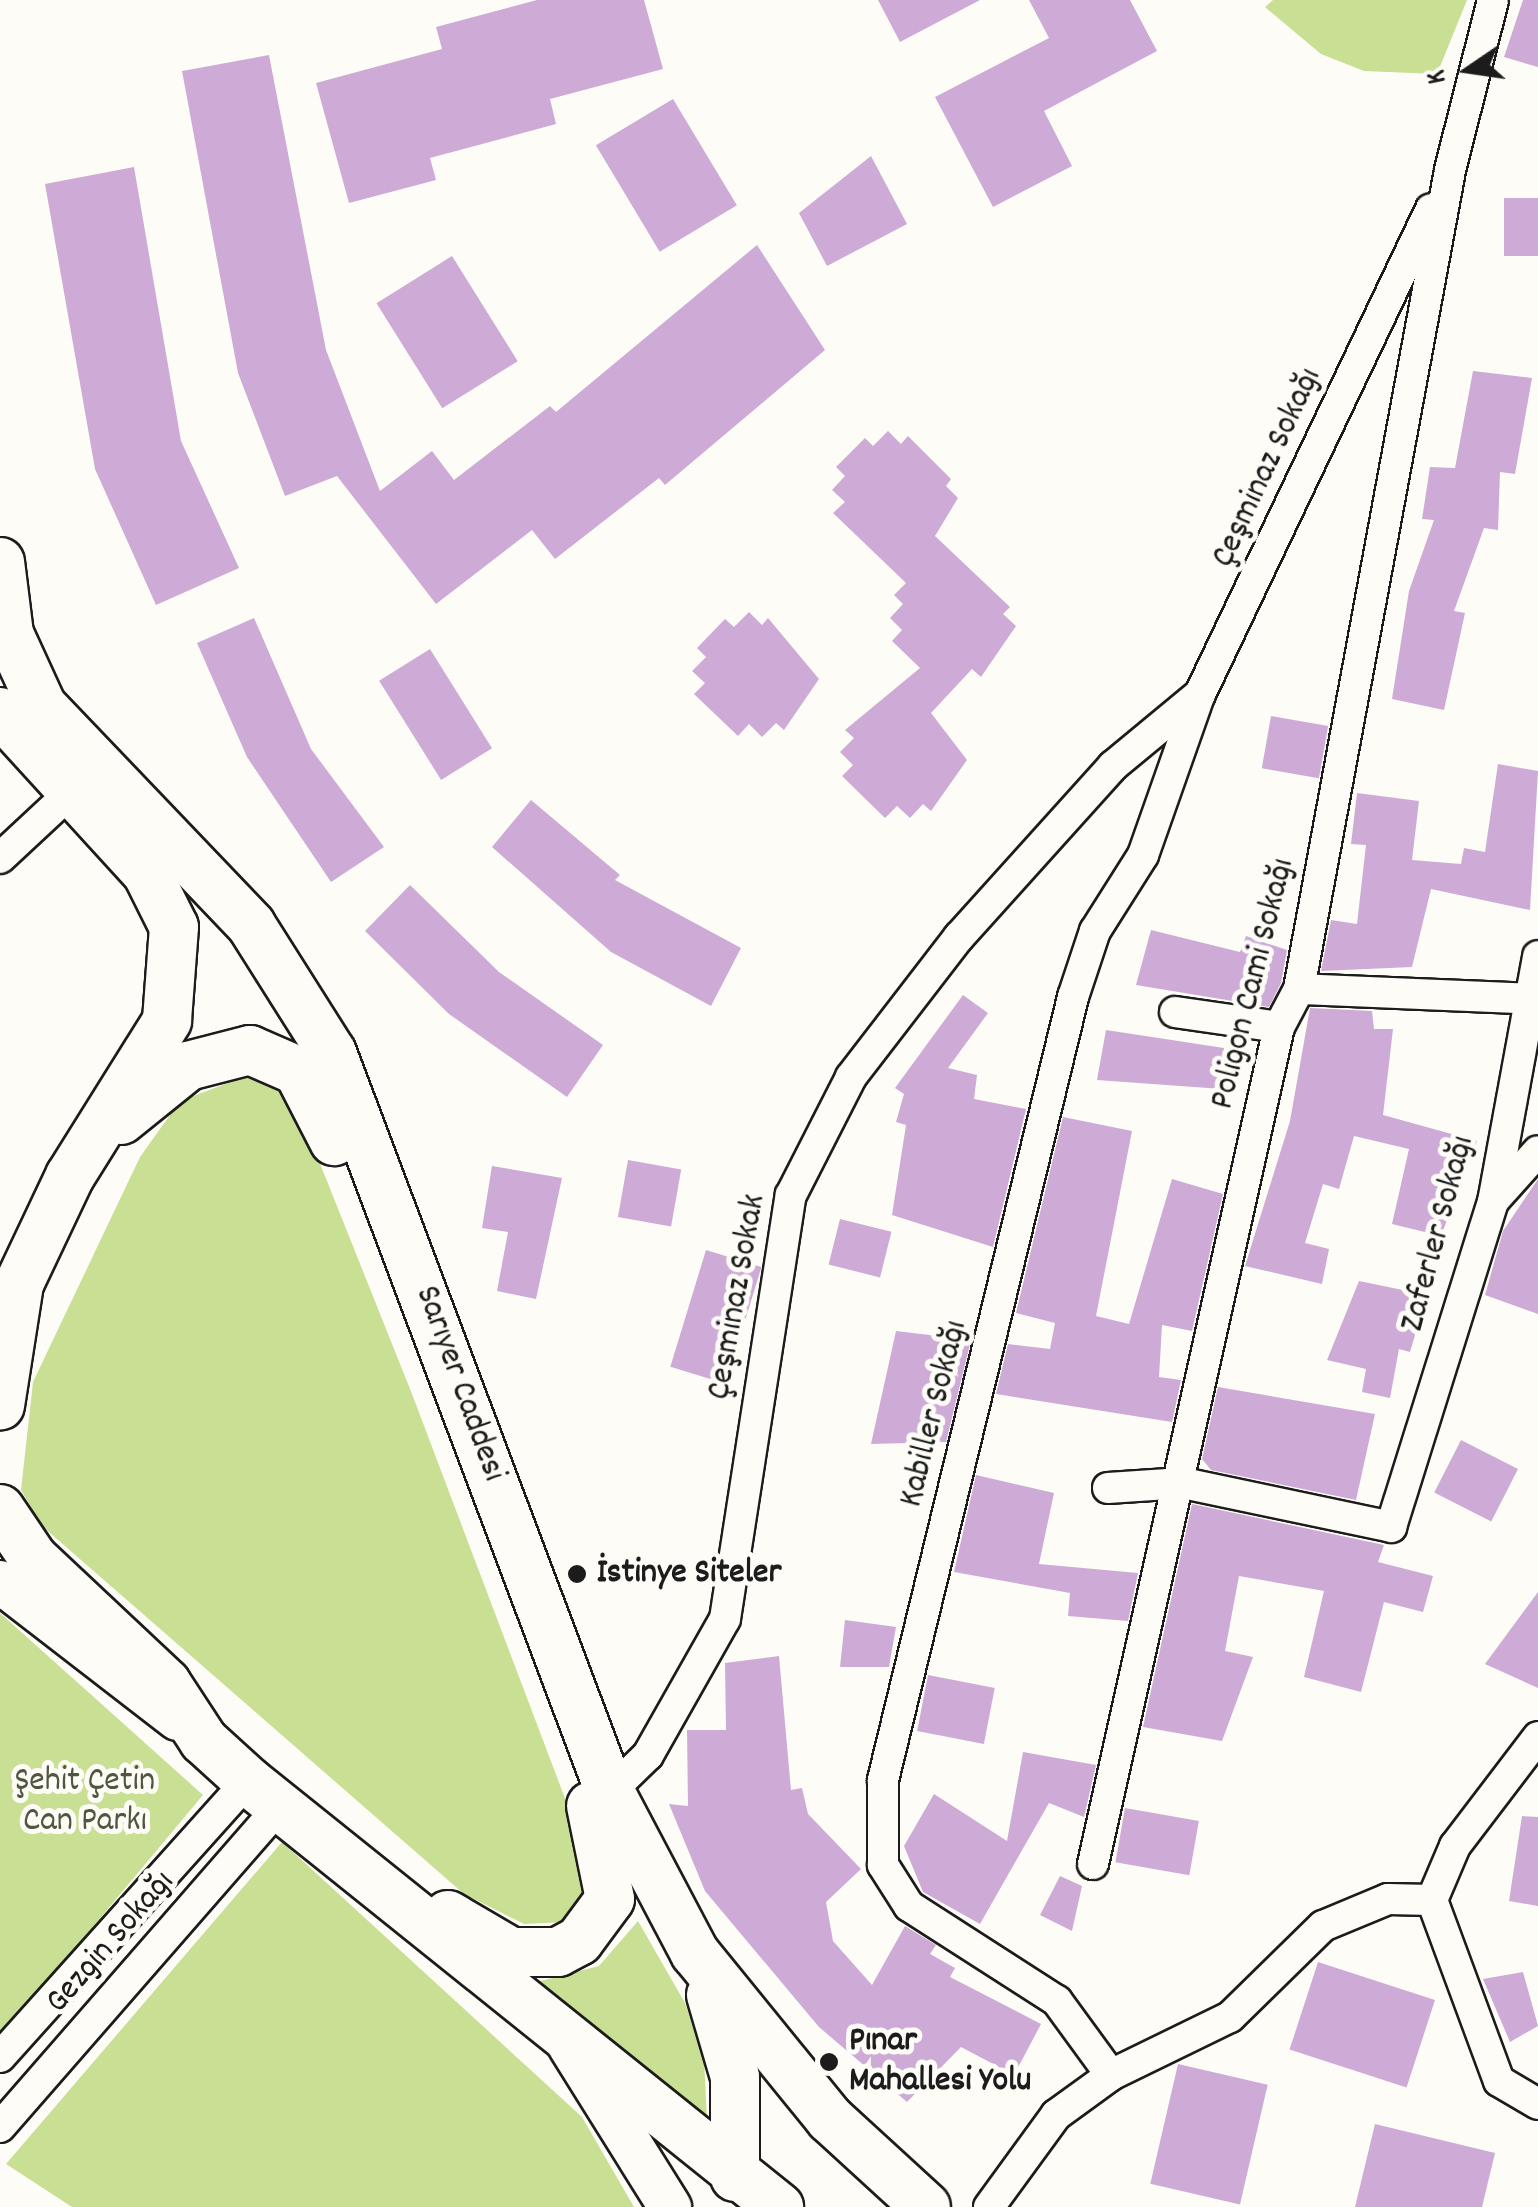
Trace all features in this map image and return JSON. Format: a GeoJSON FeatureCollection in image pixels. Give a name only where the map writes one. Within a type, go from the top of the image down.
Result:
{"type":"FeatureCollection","features":[{"type":"Feature","properties":{"kind":"main road","name":"Sarıyer Caddesi"},"geometry":{"type":"LineString","coordinates":[[0,562],[9,634],[42,706],[251,925],[298,988],[449,1355],[610,1792],[695,1953],[830,2119],[926,2207]]}},
{"type":"Feature","properties":{"kind":"main road"},"geometry":{"type":"LineString","coordinates":[[0,712],[147,872],[174,927],[166,1021],[70,1176],[0,1328]]}},
{"type":"Feature","properties":{"kind":"main road"},"geometry":{"type":"LineString","coordinates":[[70,1176],[188,1066],[224,1052],[275,1058],[312,1087],[401,1288],[449,1355]]}},
{"type":"Feature","properties":{"kind":"main road"},"geometry":{"type":"LineString","coordinates":[[0,1406],[20,1284]]}},
{"type":"Feature","properties":{"kind":"main road"},"geometry":{"type":"LineString","coordinates":[[0,1509],[33,1558],[166,1683],[204,1740]]}},
{"type":"Feature","properties":{"kind":"main road"},"geometry":{"type":"LineString","coordinates":[[0,1582],[204,1740],[570,2047],[732,2192],[779,2207]]}},
{"type":"Feature","properties":{"kind":"main road"},"geometry":{"type":"LineString","coordinates":[[379,1890],[436,1908],[511,1952],[558,1952],[597,1925],[610,1868],[584,1784],[572,1692]]}},
{"type":"Feature","properties":{"kind":"main road"},"geometry":{"type":"LineString","coordinates":[[695,1953],[735,2077],[732,2192]]}},
{"type":"Feature","properties":{"kind":"main road"},"geometry":{"type":"LineString","coordinates":[[570,2047],[670,2207]]}},
{"type":"Feature","properties":{"kind":"street","name":"Poligon Cami Sokağı"},"geometry":{"type":"LineString","coordinates":[[1092,1864],[1182,1483],[1279,1027],[1299,989],[1450,170],[1493,0]]}},
{"type":"Feature","properties":{"kind":"street","name":"Çeşminaz Sokağı"},"geometry":{"type":"LineString","coordinates":[[1113,766],[1200,694],[1450,170]]}},
{"type":"Feature","properties":{"kind":"street","name":"Kabiller Sokağı"},"geometry":{"type":"LineString","coordinates":[[1112,2075],[1057,2001],[909,1906],[883,1865],[883,1780],[1073,997],[1095,931],[1144,854],[1200,694]]}},
{"type":"Feature","properties":{"kind":"street","name":"Çeşminaz Sokak"},"geometry":{"type":"LineString","coordinates":[[610,1792],[648,1755],[725,1619],[791,1195],[856,1069],[1113,766]]}},
{"type":"Feature","properties":{"kind":"street"},"geometry":{"type":"LineString","coordinates":[[0,858],[72,791]]}},
{"type":"Feature","properties":{"kind":"street","name":"Zaferler Sokağı"},"geometry":{"type":"LineString","coordinates":[[1182,1483],[1392,1527],[1492,1202],[1534,997],[1538,956]]}},
{"type":"Feature","properties":{"kind":"street"},"geometry":{"type":"LineString","coordinates":[[1299,989],[1534,997]]}},
{"type":"Feature","properties":{"kind":"street"},"geometry":{"type":"LineString","coordinates":[[1175,1012],[1279,1027]]}},
{"type":"Feature","properties":{"kind":"street"},"geometry":{"type":"LineString","coordinates":[[1492,1202],[1538,1151]]}},
{"type":"Feature","properties":{"kind":"street"},"geometry":{"type":"LineString","coordinates":[[1108,1488],[1182,1483]]}},
{"type":"Feature","properties":{"kind":"street"},"geometry":{"type":"LineString","coordinates":[[1538,1737],[1455,1846],[1432,1900],[1499,2081],[1538,2104]]}},
{"type":"Feature","properties":{"kind":"street","name":"Gezgin Sokağı"},"geometry":{"type":"LineString","coordinates":[[0,2057],[264,1794]]}},
{"type":"Feature","properties":{"kind":"street","name":"Gezgin Sokağı"},"geometry":{"type":"LineString","coordinates":[[0,2127],[264,1794]]}},
{"type":"Feature","properties":{"kind":"street"},"geometry":{"type":"LineString","coordinates":[[989,2207],[1056,2115],[1112,2075],[1230,2016],[1323,1926],[1388,1899],[1432,1900]]}},
{"type":"Feature","properties":{"kind":"street"},"geometry":{"type":"LineString","coordinates":[[1499,2081],[1538,2089]]}},
{"type":"Feature","properties":{"kind":"green space"},"geometry":{"type":"Polygon","coordinates":[[[1273,0],[1467,0],[1437,74],[1364,71],[1321,54],[1265,7],[1273,0]]]}},
{"type":"Feature","properties":{"kind":"green space"},"geometry":{"type":"Polygon","coordinates":[[[244,1077],[272,1085],[301,1116],[412,1394],[580,1838],[588,1884],[582,1907],[566,1922],[524,1924],[464,1894],[42,1526],[21,1490],[33,1382],[140,1157],[180,1101],[244,1077]]]}},
{"type":"Feature","properties":{"kind":"green space","name":"Şehit Çetin Can Parkı"},"geometry":{"type":"Polygon","coordinates":[[[0,1613],[203,1795],[0,2038],[0,1613]]]}},
{"type":"Feature","properties":{"kind":"green space"},"geometry":{"type":"Polygon","coordinates":[[[282,1842],[582,2117],[634,2207],[72,2207],[6,2164],[282,1842]]]}},
{"type":"Feature","properties":{"kind":"green space"},"geometry":{"type":"Polygon","coordinates":[[[638,1921],[685,2003],[704,2059],[707,2121],[533,1983],[599,1966],[638,1921]]]}},
{"type":"Feature","properties":{"kind":"building"},"geometry":{"type":"Polygon","coordinates":[[[537,0],[644,0],[663,69],[550,99],[556,124],[430,158],[436,180],[349,203],[316,83],[442,49],[436,27],[537,0]]]}},
{"type":"Feature","properties":{"kind":"building"},"geometry":{"type":"Polygon","coordinates":[[[878,0],[980,0],[900,42],[878,0]]]}},
{"type":"Feature","properties":{"kind":"building"},"geometry":{"type":"Polygon","coordinates":[[[1029,0],[1130,0],[1157,51],[1044,111],[1072,166],[993,207],[935,97],[1049,38],[1029,0]]]}},
{"type":"Feature","properties":{"kind":"building"},"geometry":{"type":"Polygon","coordinates":[[[1523,0],[1538,0],[1538,67],[1504,57],[1523,0]]]}},
{"type":"Feature","properties":{"kind":"building"},"geometry":{"type":"Polygon","coordinates":[[[269,55],[326,350],[380,491],[432,451],[454,480],[550,406],[556,412],[757,245],[825,350],[665,485],[659,478],[555,559],[532,530],[436,604],[337,476],[285,496],[238,373],[182,71],[269,55]]]}},
{"type":"Feature","properties":{"kind":"building"},"geometry":{"type":"Polygon","coordinates":[[[673,99],[737,205],[660,252],[596,145],[673,99]]]}},
{"type":"Feature","properties":{"kind":"building"},"geometry":{"type":"Polygon","coordinates":[[[871,156],[907,224],[827,266],[799,213],[871,156]]]}},
{"type":"Feature","properties":{"kind":"building"},"geometry":{"type":"Polygon","coordinates":[[[134,167],[181,441],[239,568],[156,605],[95,469],[45,184],[134,167]]]}},
{"type":"Feature","properties":{"kind":"building"},"geometry":{"type":"Polygon","coordinates":[[[1504,198],[1538,198],[1538,256],[1504,256],[1504,198]]]}},
{"type":"Feature","properties":{"kind":"building"},"geometry":{"type":"Polygon","coordinates":[[[452,256],[518,361],[442,408],[377,303],[452,256]]]}},
{"type":"Feature","properties":{"kind":"building"},"geometry":{"type":"Polygon","coordinates":[[[1473,371],[1532,378],[1515,474],[1500,472],[1498,530],[1484,528],[1454,611],[1465,613],[1444,710],[1392,699],[1409,591],[1434,520],[1422,519],[1430,467],[1455,468],[1473,371]]]}},
{"type":"Feature","properties":{"kind":"building"},"geometry":{"type":"Polygon","coordinates":[[[888,431],[901,444],[908,436],[951,479],[946,486],[958,498],[935,536],[1010,607],[1003,614],[1016,626],[981,677],[972,669],[931,713],[967,760],[931,811],[923,804],[910,818],[897,806],[885,818],[842,776],[853,765],[840,752],[854,738],[845,730],[920,668],[892,641],[902,630],[890,618],[903,604],[894,595],[906,583],[833,513],[845,502],[832,490],[845,476],[836,467],[865,438],[873,446],[888,431]]]}},
{"type":"Feature","properties":{"kind":"building"},"geometry":{"type":"Polygon","coordinates":[[[749,612],[762,625],[768,618],[819,679],[784,730],[776,723],[762,737],[749,724],[738,736],[694,694],[705,683],[692,671],[706,657],[697,648],[725,619],[734,627],[749,612]]]}},
{"type":"Feature","properties":{"kind":"building"},"geometry":{"type":"Polygon","coordinates":[[[254,618],[311,749],[384,847],[331,882],[247,757],[197,643],[254,618]]]}},
{"type":"Feature","properties":{"kind":"building"},"geometry":{"type":"Polygon","coordinates":[[[430,649],[492,748],[441,780],[379,681],[430,649]]]}},
{"type":"Feature","properties":{"kind":"building"},"geometry":{"type":"Polygon","coordinates":[[[1271,716],[1328,726],[1319,778],[1262,768],[1271,716]]]}},
{"type":"Feature","properties":{"kind":"building"},"geometry":{"type":"Polygon","coordinates":[[[1498,764],[1538,771],[1530,910],[1431,889],[1412,967],[1321,971],[1331,920],[1357,924],[1366,845],[1351,844],[1357,793],[1419,801],[1412,860],[1461,864],[1464,848],[1485,852],[1498,764]]]}},
{"type":"Feature","properties":{"kind":"building"},"geometry":{"type":"Polygon","coordinates":[[[531,800],[620,875],[615,880],[741,948],[711,1006],[611,952],[492,847],[531,800]]]}},
{"type":"Feature","properties":{"kind":"building"},"geometry":{"type":"Polygon","coordinates":[[[410,885],[499,972],[603,1045],[567,1097],[449,1014],[365,931],[410,885]]]}},
{"type":"Feature","properties":{"kind":"building"},"geometry":{"type":"Polygon","coordinates":[[[1151,930],[1240,952],[1246,936],[1287,950],[1281,983],[1269,1007],[1136,985],[1151,930]]]}},
{"type":"Feature","properties":{"kind":"building"},"geometry":{"type":"Polygon","coordinates":[[[963,995],[988,1013],[948,1068],[977,1075],[974,1099],[1026,1109],[993,1247],[892,1215],[906,1125],[896,1122],[904,1094],[895,1088],[963,995]]]}},
{"type":"Feature","properties":{"kind":"building"},"geometry":{"type":"Polygon","coordinates":[[[1310,1008],[1372,1011],[1374,1029],[1393,1029],[1383,1115],[1477,1141],[1441,1236],[1392,1224],[1409,1149],[1354,1136],[1339,1189],[1323,1184],[1305,1243],[1329,1249],[1322,1284],[1245,1266],[1290,1121],[1310,1008]]]}},
{"type":"Feature","properties":{"kind":"building"},"geometry":{"type":"Polygon","coordinates":[[[1106,1030],[1224,1048],[1222,1089],[1097,1080],[1106,1030]]]}},
{"type":"Feature","properties":{"kind":"building"},"geometry":{"type":"Polygon","coordinates":[[[1063,1117],[1132,1131],[1096,1316],[1129,1324],[1172,1179],[1223,1194],[1192,1331],[1162,1325],[1159,1377],[1181,1380],[1172,1422],[996,1394],[1008,1344],[1050,1349],[1055,1323],[1016,1313],[1063,1117]]]}},
{"type":"Feature","properties":{"kind":"building"},"geometry":{"type":"Polygon","coordinates":[[[628,1160],[681,1169],[671,1226],[618,1217],[628,1160]]]}},
{"type":"Feature","properties":{"kind":"building"},"geometry":{"type":"Polygon","coordinates":[[[492,1166],[562,1178],[536,1299],[497,1291],[508,1232],[482,1228],[492,1166]]]}},
{"type":"Feature","properties":{"kind":"building"},"geometry":{"type":"Polygon","coordinates":[[[1538,1179],[1538,1314],[1485,1295],[1503,1231],[1538,1179]]]}},
{"type":"Feature","properties":{"kind":"building"},"geometry":{"type":"Polygon","coordinates":[[[840,1219],[891,1232],[880,1277],[829,1265],[840,1219]]]}},
{"type":"Feature","properties":{"kind":"building"},"geometry":{"type":"Polygon","coordinates":[[[706,1250],[761,1267],[726,1384],[670,1367],[706,1250]]]}},
{"type":"Feature","properties":{"kind":"building"},"geometry":{"type":"Polygon","coordinates":[[[1359,1281],[1427,1295],[1410,1352],[1399,1349],[1390,1398],[1362,1392],[1366,1369],[1327,1360],[1359,1281]]]}},
{"type":"Feature","properties":{"kind":"building"},"geometry":{"type":"Polygon","coordinates":[[[896,1331],[971,1340],[946,1442],[871,1444],[896,1331]]]}},
{"type":"Feature","properties":{"kind":"building"},"geometry":{"type":"Polygon","coordinates":[[[1218,1387],[1375,1414],[1356,1500],[1211,1470],[1202,1459],[1218,1387]]]}},
{"type":"Feature","properties":{"kind":"building"},"geometry":{"type":"Polygon","coordinates":[[[1461,1440],[1518,1469],[1491,1522],[1434,1493],[1461,1440]]]}},
{"type":"Feature","properties":{"kind":"building"},"geometry":{"type":"Polygon","coordinates":[[[976,1475],[1054,1493],[1039,1564],[1138,1573],[1128,1621],[1068,1616],[1070,1593],[954,1572],[976,1475]]]}},
{"type":"Feature","properties":{"kind":"building"},"geometry":{"type":"Polygon","coordinates":[[[1192,1504],[1384,1545],[1378,1562],[1433,1576],[1423,1612],[1384,1602],[1361,1692],[1304,1677],[1324,1591],[1239,1576],[1225,1651],[1253,1657],[1222,1741],[1143,1727],[1192,1504]]]}},
{"type":"Feature","properties":{"kind":"building"},"geometry":{"type":"Polygon","coordinates":[[[1538,1592],[1538,1688],[1485,1664],[1538,1592]]]}},
{"type":"Feature","properties":{"kind":"building"},"geometry":{"type":"Polygon","coordinates":[[[845,1620],[896,1627],[889,1667],[840,1667],[845,1620]]]}},
{"type":"Feature","properties":{"kind":"building"},"geometry":{"type":"Polygon","coordinates":[[[779,1656],[791,1790],[802,1788],[808,1814],[861,1869],[826,1902],[833,1941],[872,1985],[905,1926],[936,1945],[930,1954],[955,1968],[950,1977],[1041,2024],[1014,2075],[961,2047],[907,2102],[819,2027],[705,1891],[669,1804],[688,1806],[687,1730],[726,1730],[725,1663],[779,1656]]]}},
{"type":"Feature","properties":{"kind":"building"},"geometry":{"type":"Polygon","coordinates":[[[928,1675],[995,1688],[984,1744],[917,1731],[928,1675]]]}},
{"type":"Feature","properties":{"kind":"building"},"geometry":{"type":"Polygon","coordinates":[[[1023,1752],[1096,1765],[1084,1817],[1049,1803],[980,1924],[923,1892],[904,1846],[934,1794],[1007,1841],[1023,1752]]]}},
{"type":"Feature","properties":{"kind":"building"},"geometry":{"type":"Polygon","coordinates":[[[1125,1808],[1199,1821],[1189,1875],[1115,1862],[1125,1808]]]}},
{"type":"Feature","properties":{"kind":"building"},"geometry":{"type":"Polygon","coordinates":[[[1522,1816],[1538,1817],[1538,1906],[1509,1901],[1522,1816]]]}},
{"type":"Feature","properties":{"kind":"building"},"geometry":{"type":"Polygon","coordinates":[[[1060,1876],[1082,1886],[1072,1931],[1040,1915],[1060,1876]]]}},
{"type":"Feature","properties":{"kind":"building"},"geometry":{"type":"Polygon","coordinates":[[[1318,1962],[1435,2000],[1407,2088],[1290,2049],[1318,1962]]]}},
{"type":"Feature","properties":{"kind":"building"},"geometry":{"type":"Polygon","coordinates":[[[1523,1972],[1538,2026],[1510,2042],[1483,1979],[1523,1972]]]}},
{"type":"Feature","properties":{"kind":"building"},"geometry":{"type":"Polygon","coordinates":[[[1178,2064],[1268,2085],[1240,2205],[1150,2184],[1178,2064]]]}},
{"type":"Feature","properties":{"kind":"building"},"geometry":{"type":"Polygon","coordinates":[[[1375,2124],[1495,2153],[1482,2207],[1355,2207],[1375,2124]]]}},
{"type":"Feature","properties":{"kind":"place","name":"İstinye Siteler"},"geometry":{"type":"Point","coordinates":[577,1574]}},
{"type":"Feature","properties":{"kind":"place","name":"Pınar Mahallesi Yolu"},"geometry":{"type":"Point","coordinates":[829,2062]}}]}
